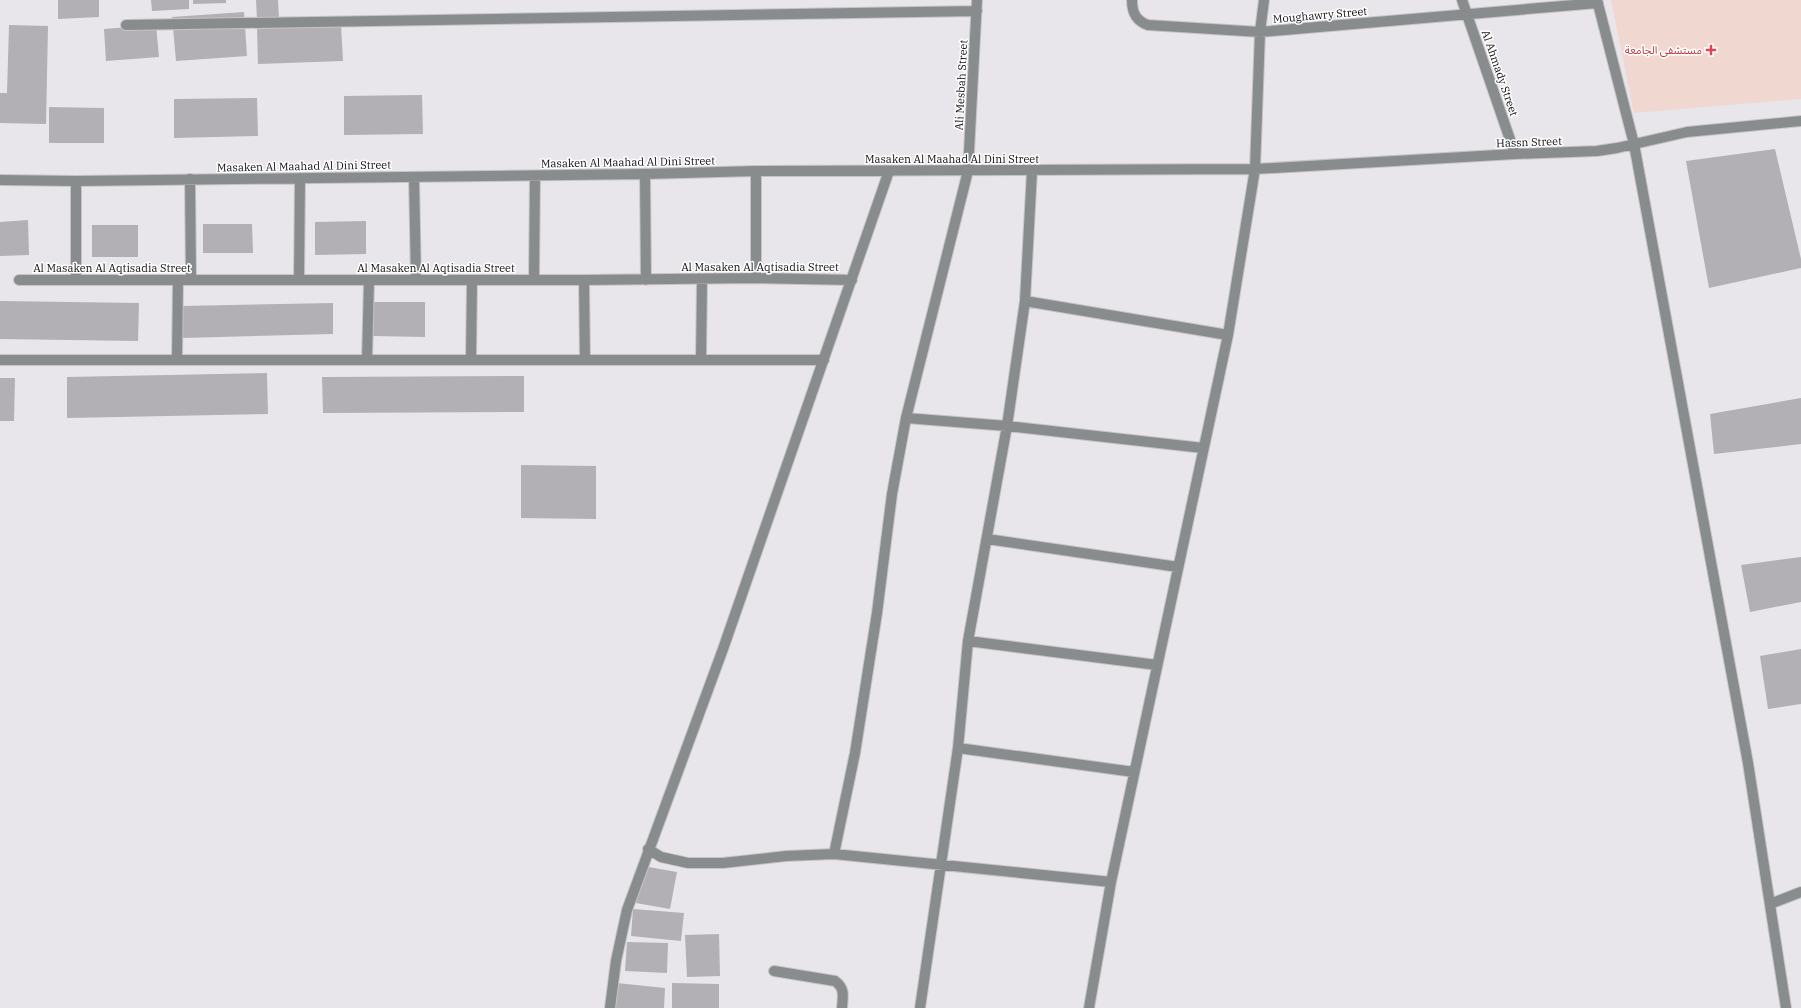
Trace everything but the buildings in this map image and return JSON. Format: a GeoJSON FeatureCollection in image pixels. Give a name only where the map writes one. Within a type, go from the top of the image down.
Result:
{"type":"FeatureCollection","features":[{"type":"Feature","properties":{"kind":"street","name":"Ali Mesbah Street"},"geometry":{"type":"LineString","coordinates":[[834,854],[855,753],[877,613],[892,494],[906,418],[968,171],[977,0]]}},
{"type":"Feature","properties":{"kind":"street","name":"Moughawry Street"},"geometry":{"type":"LineString","coordinates":[[1132,0],[1132,7],[1135,15],[1140,22],[1148,25],[1260,32],[1466,15],[1598,2]]}},
{"type":"Feature","properties":{"kind":"street"},"geometry":{"type":"LineString","coordinates":[[1089,1008],[1111,882],[1228,335],[1256,170],[1260,32],[1264,0]]}},
{"type":"Feature","properties":{"kind":"street","name":"Al Ahmady Street"},"geometry":{"type":"LineString","coordinates":[[1462,0],[1515,154]]}},
{"type":"Feature","properties":{"kind":"street"},"geometry":{"type":"LineString","coordinates":[[1598,2],[1634,144],[1748,763],[1786,1008]]}},
{"type":"Feature","properties":{"kind":"street"},"geometry":{"type":"LineString","coordinates":[[126,25],[977,11]]}},
{"type":"Feature","properties":{"kind":"street","name":"Hassn Street"},"geometry":{"type":"LineString","coordinates":[[1256,170],[1515,154],[1597,151],[1688,132],[1801,121]]}},
{"type":"Feature","properties":{"kind":"street","name":"Masaken Al Maahad Al Dini Street"},"geometry":{"type":"LineString","coordinates":[[0,180],[76,181],[535,176],[756,171],[889,172],[1256,170]]}},
{"type":"Feature","properties":{"kind":"street"},"geometry":{"type":"LineString","coordinates":[[756,171],[756,278]]}},
{"type":"Feature","properties":{"kind":"street"},"geometry":{"type":"LineString","coordinates":[[920,1008],[958,748],[968,641],[1007,426],[1025,301],[1032,171]]}},
{"type":"Feature","properties":{"kind":"street"},"geometry":{"type":"LineString","coordinates":[[610,1008],[616,960],[627,910],[648,849],[723,649],[889,172]]}},
{"type":"Feature","properties":{"kind":"street"},"geometry":{"type":"LineString","coordinates":[[645,174],[646,280]]}},
{"type":"Feature","properties":{"kind":"street"},"geometry":{"type":"LineString","coordinates":[[534,280],[535,176]]}},
{"type":"Feature","properties":{"kind":"street"},"geometry":{"type":"LineString","coordinates":[[414,177],[416,280]]}},
{"type":"Feature","properties":{"kind":"street"},"geometry":{"type":"LineString","coordinates":[[299,280],[300,178]]}},
{"type":"Feature","properties":{"kind":"street"},"geometry":{"type":"LineString","coordinates":[[190,179],[191,280]]}},
{"type":"Feature","properties":{"kind":"street"},"geometry":{"type":"LineString","coordinates":[[76,181],[76,280]]}},
{"type":"Feature","properties":{"kind":"street"},"geometry":{"type":"LineString","coordinates":[[701,360],[702,278]]}},
{"type":"Feature","properties":{"kind":"street","name":"Al Masaken Al Aqtisadia Street"},"geometry":{"type":"LineString","coordinates":[[19,280],[646,280],[756,278],[852,280]]}},
{"type":"Feature","properties":{"kind":"street"},"geometry":{"type":"LineString","coordinates":[[177,360],[178,280]]}},
{"type":"Feature","properties":{"kind":"street"},"geometry":{"type":"LineString","coordinates":[[367,360],[369,280]]}},
{"type":"Feature","properties":{"kind":"street"},"geometry":{"type":"LineString","coordinates":[[471,360],[472,280]]}},
{"type":"Feature","properties":{"kind":"street"},"geometry":{"type":"LineString","coordinates":[[584,280],[585,360]]}},
{"type":"Feature","properties":{"kind":"street"},"geometry":{"type":"LineString","coordinates":[[1025,301],[1228,335]]}},
{"type":"Feature","properties":{"kind":"street"},"geometry":{"type":"LineString","coordinates":[[0,360],[824,360]]}},
{"type":"Feature","properties":{"kind":"street"},"geometry":{"type":"LineString","coordinates":[[906,418],[1007,426],[1203,448]]}},
{"type":"Feature","properties":{"kind":"street"},"geometry":{"type":"LineString","coordinates":[[986,540],[1178,567]]}},
{"type":"Feature","properties":{"kind":"street"},"geometry":{"type":"LineString","coordinates":[[968,641],[1158,665]]}},
{"type":"Feature","properties":{"kind":"street"},"geometry":{"type":"LineString","coordinates":[[958,748],[1134,772]]}},
{"type":"Feature","properties":{"kind":"street"},"geometry":{"type":"LineString","coordinates":[[648,849],[661,857],[688,863],[723,863],[786,856],[834,854],[1111,882]]}},
{"type":"Feature","properties":{"kind":"street"},"geometry":{"type":"LineString","coordinates":[[1770,904],[1801,892]]}},
{"type":"Feature","properties":{"kind":"street"},"geometry":{"type":"LineString","coordinates":[[774,971],[835,981],[841,985],[843,991],[842,1008]]}},
{"type":"Feature","properties":{"kind":"shaded area","name":"مستشفى الجامعة"},"geometry":{"type":"Polygon","coordinates":[[[1611,0],[1801,0],[1801,99],[1634,113],[1611,0]]]}},
{"type":"Feature","properties":{"kind":"place","name":"مستشفى الجامعة"},"geometry":{"type":"Point","coordinates":[1711,50]}}]}
